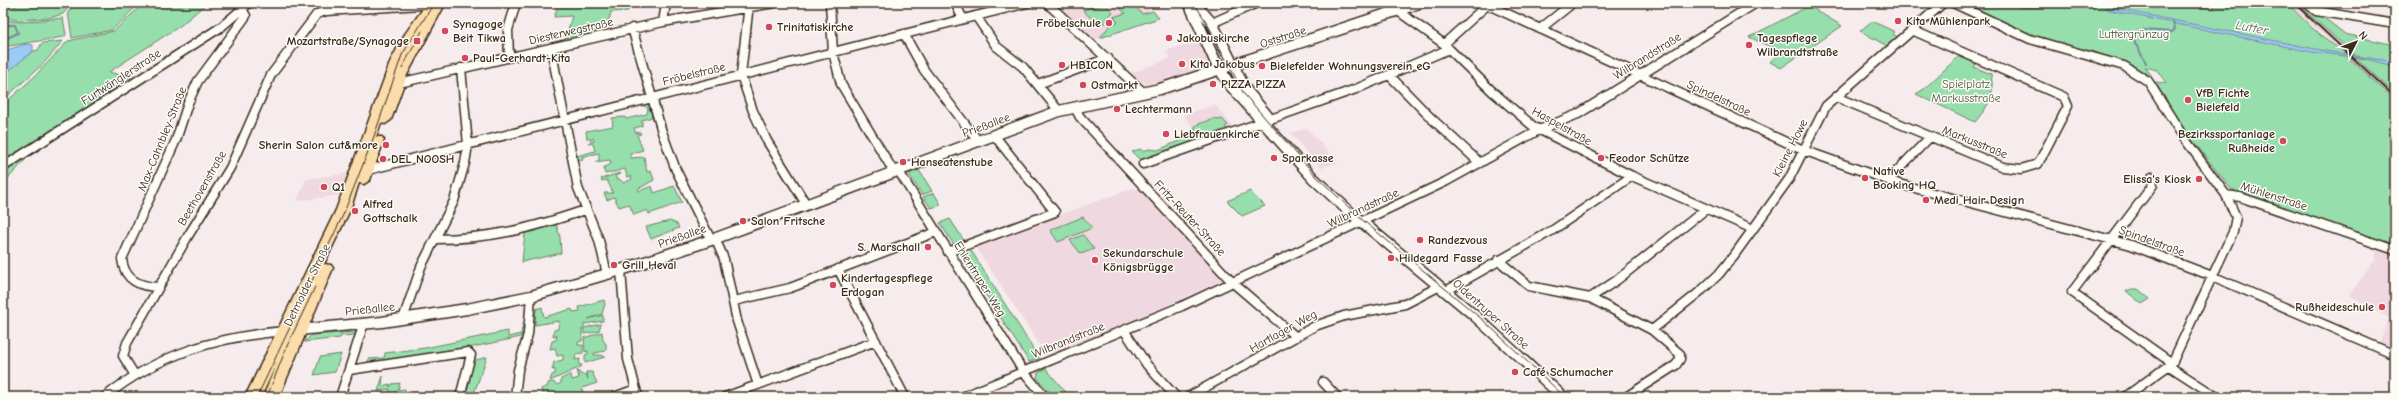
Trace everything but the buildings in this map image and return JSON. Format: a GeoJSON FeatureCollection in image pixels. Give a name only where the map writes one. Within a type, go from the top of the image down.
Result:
{"type":"FeatureCollection","features":[{"type":"Feature","properties":{"kind":"main road","name":"Detmolder Straße"},"geometry":{"type":"LineString","coordinates":[[253,397],[291,331],[363,170],[393,83],[401,51],[436,3]]}},
{"type":"Feature","properties":{"kind":"main road","name":"Detmolder Straße"},"geometry":{"type":"LineString","coordinates":[[271,397],[291,331]]}},
{"type":"Feature","properties":{"kind":"street","name":"Furtwänglerstraße"},"geometry":{"type":"LineString","coordinates":[[3,168],[221,27],[249,3]]}},
{"type":"Feature","properties":{"kind":"street","name":"Beethovenstraße"},"geometry":{"type":"LineString","coordinates":[[134,374],[124,356],[125,350],[159,287],[230,168],[271,75],[317,14],[326,11],[333,3]]}},
{"type":"Feature","properties":{"kind":"street"},"geometry":{"type":"LineString","coordinates":[[326,11],[436,3]]}},
{"type":"Feature","properties":{"kind":"street"},"geometry":{"type":"LineString","coordinates":[[510,57],[506,45],[508,22],[516,3]]}},
{"type":"Feature","properties":{"kind":"street"},"geometry":{"type":"LineString","coordinates":[[663,22],[666,3]]}},
{"type":"Feature","properties":{"kind":"street","name":"Diesterwegstraße"},"geometry":{"type":"LineString","coordinates":[[393,83],[551,48],[632,28],[749,5],[774,3]]}},
{"type":"Feature","properties":{"kind":"street","name":"Ehlentruper Weg"},"geometry":{"type":"LineString","coordinates":[[830,3],[834,52],[841,84],[1023,371],[1045,397]]}},
{"type":"Feature","properties":{"kind":"street"},"geometry":{"type":"LineString","coordinates":[[955,3],[963,19]]}},
{"type":"Feature","properties":{"kind":"street","name":"Fröbelstraße"},"geometry":{"type":"LineString","coordinates":[[363,170],[1027,3]]}},
{"type":"Feature","properties":{"kind":"street"},"geometry":{"type":"LineString","coordinates":[[1047,3],[1144,93]]}},
{"type":"Feature","properties":{"kind":"street","name":"Oldentruper Straße"},"geometry":{"type":"LineString","coordinates":[[1188,3],[1219,70],[1238,95],[1266,120]]}},
{"type":"Feature","properties":{"kind":"street","name":"Oldentruper Straße"},"geometry":{"type":"LineString","coordinates":[[1194,3],[1212,23],[1245,89],[1266,120],[1313,178],[1343,206],[1443,289],[1563,397]]}},
{"type":"Feature","properties":{"kind":"street"},"geometry":{"type":"LineString","coordinates":[[1212,23],[1257,3]]}},
{"type":"Feature","properties":{"kind":"street","name":"Oststraße"},"geometry":{"type":"LineString","coordinates":[[1059,111],[1144,93],[1233,66],[1398,12],[1420,3]]}},
{"type":"Feature","properties":{"kind":"street","name":"Wilbrandstraße"},"geometry":{"type":"LineString","coordinates":[[962,397],[1124,330],[1232,282],[1362,221],[1480,163],[1540,130],[1578,114],[1756,3]]}},
{"type":"Feature","properties":{"kind":"street","name":"Kleine Howe"},"geometry":{"type":"LineString","coordinates":[[1652,330],[1679,310],[1719,274],[1789,179],[1823,110],[1943,3]]}},
{"type":"Feature","properties":{"kind":"street","name":"Mühlenstraße"},"geometry":{"type":"LineString","coordinates":[[1952,3],[2038,42],[2120,65],[2140,75],[2148,81],[2184,138],[2226,195],[2240,197],[2395,250]]}},
{"type":"Feature","properties":{"kind":"street"},"geometry":{"type":"LineString","coordinates":[[2307,3],[2316,11],[2395,24]]}},
{"type":"Feature","properties":{"kind":"street"},"geometry":{"type":"LineString","coordinates":[[1143,164],[1390,76],[1447,46],[1486,4]]}},
{"type":"Feature","properties":{"kind":"street","name":"Spindelstraße"},"geometry":{"type":"LineString","coordinates":[[1486,4],[1803,150],[1890,181],[2112,239],[2212,276],[2395,356]]}},
{"type":"Feature","properties":{"kind":"street"},"geometry":{"type":"LineString","coordinates":[[749,5],[741,75],[753,111],[767,141],[806,204]]}},
{"type":"Feature","properties":{"kind":"street"},"geometry":{"type":"LineString","coordinates":[[1540,29],[1569,6]]}},
{"type":"Feature","properties":{"kind":"street","name":"Max-Cahnbley-Straße"},"geometry":{"type":"LineString","coordinates":[[159,287],[147,288],[136,284],[126,274],[122,267],[122,259],[176,140],[188,103],[198,81],[246,16],[242,9]]}},
{"type":"Feature","properties":{"kind":"street","name":"Haspelstraße"},"geometry":{"type":"LineString","coordinates":[[1398,12],[1447,46],[1504,102],[1540,130],[1632,176],[1753,229]]}},
{"type":"Feature","properties":{"kind":"street"},"geometry":{"type":"LineString","coordinates":[[976,16],[996,46],[1023,67],[1059,111]]}},
{"type":"Feature","properties":{"kind":"street"},"geometry":{"type":"LineString","coordinates":[[632,28],[662,132],[676,170],[726,261],[744,345],[758,385]]}},
{"type":"Feature","properties":{"kind":"street","name":"Markusstraße"},"geometry":{"type":"LineString","coordinates":[[1836,97],[2003,167],[2018,169],[2033,167],[2041,161],[2068,106],[2067,101],[2058,94],[1912,30]]}},
{"type":"Feature","properties":{"kind":"street"},"geometry":{"type":"LineString","coordinates":[[904,34],[924,70],[978,141]]}},
{"type":"Feature","properties":{"kind":"street"},"geometry":{"type":"LineString","coordinates":[[551,48],[578,188],[599,240],[607,274]]}},
{"type":"Feature","properties":{"kind":"street"},"geometry":{"type":"LineString","coordinates":[[1038,84],[1108,58]]}},
{"type":"Feature","properties":{"kind":"street"},"geometry":{"type":"LineString","coordinates":[[403,319],[421,267],[454,200],[465,163],[468,144],[461,68]]}},
{"type":"Feature","properties":{"kind":"street"},"geometry":{"type":"LineString","coordinates":[[1390,76],[1431,118],[1480,163]]}},
{"type":"Feature","properties":{"kind":"street","name":"Fritz-Reuter-Straße"},"geometry":{"type":"LineString","coordinates":[[1075,108],[1080,117],[1232,282],[1296,337]]}},
{"type":"Feature","properties":{"kind":"street","name":"Prießallee"},"geometry":{"type":"LineString","coordinates":[[291,331],[403,319],[531,296],[622,270],[713,239],[1059,111]]}},
{"type":"Feature","properties":{"kind":"street"},"geometry":{"type":"LineString","coordinates":[[948,252],[1055,212],[994,135]]}},
{"type":"Feature","properties":{"kind":"street"},"geometry":{"type":"LineString","coordinates":[[1890,181],[1893,175],[1930,136]]}},
{"type":"Feature","properties":{"kind":"street","name":"Hartlager Weg"},"geometry":{"type":"LineString","coordinates":[[1188,397],[1209,384],[1270,353],[1328,320],[1405,304],[1443,289],[1553,230],[1632,176]]}},
{"type":"Feature","properties":{"kind":"street"},"geometry":{"type":"LineString","coordinates":[[2152,177],[2153,185],[2072,292],[2217,397]]}},
{"type":"Feature","properties":{"kind":"street"},"geometry":{"type":"LineString","coordinates":[[2125,397],[2171,364],[2236,224],[2236,217],[2226,195]]}},
{"type":"Feature","properties":{"kind":"street"},"geometry":{"type":"LineString","coordinates":[[1590,298],[1617,280],[1706,209]]}},
{"type":"Feature","properties":{"kind":"street"},"geometry":{"type":"LineString","coordinates":[[435,239],[474,238],[508,234],[544,225],[586,210]]}},
{"type":"Feature","properties":{"kind":"street"},"geometry":{"type":"LineString","coordinates":[[734,302],[790,288],[936,232]]}},
{"type":"Feature","properties":{"kind":"street"},"geometry":{"type":"LineString","coordinates":[[1498,260],[1530,286],[1590,298],[1652,330],[1680,354],[1680,359],[1668,371],[1626,397]]}},
{"type":"Feature","properties":{"kind":"street"},"geometry":{"type":"LineString","coordinates":[[838,269],[905,397]]}},
{"type":"Feature","properties":{"kind":"street"},"geometry":{"type":"LineString","coordinates":[[614,397],[637,393],[628,359],[622,270]]}},
{"type":"Feature","properties":{"kind":"street"},"geometry":{"type":"LineString","coordinates":[[515,397],[518,370],[528,334],[531,296]]}},
{"type":"Feature","properties":{"kind":"street"},"geometry":{"type":"LineString","coordinates":[[340,397],[364,323]]}},
{"type":"Feature","properties":{"kind":"street"},"geometry":{"type":"LineString","coordinates":[[1124,330],[1147,365],[1176,397]]}},
{"type":"Feature","properties":{"kind":"street"},"geometry":{"type":"LineString","coordinates":[[104,397],[134,374],[201,344],[238,335],[291,331]]}},
{"type":"Feature","properties":{"kind":"street"},"geometry":{"type":"LineString","coordinates":[[725,397],[876,341]]}},
{"type":"Feature","properties":{"kind":"street"},"geometry":{"type":"LineString","coordinates":[[350,370],[468,352],[471,355],[460,397]]}},
{"type":"Feature","properties":{"kind":"street"},"geometry":{"type":"LineString","coordinates":[[1323,382],[1337,397]]}},
{"type":"Feature","properties":{"kind":"shaded area","name":"Fröbelschule"},"geometry":{"type":"Polygon","coordinates":[[[1054,3],[1142,3],[1160,18],[1094,40],[1054,3]]]}},
{"type":"Feature","properties":{"kind":"shaded area"},"geometry":{"type":"Polygon","coordinates":[[[2287,3],[2305,3],[2354,46],[2395,89],[2395,105],[2347,56],[2287,3]]]}},
{"type":"Feature","properties":{"kind":"shaded area","name":"Kita Jakobus"},"geometry":{"type":"Polygon","coordinates":[[[1200,40],[1209,62],[1202,70],[1153,85],[1144,84],[1131,73],[1171,58],[1165,51],[1200,40]]]}},
{"type":"Feature","properties":{"kind":"shaded area"},"geometry":{"type":"Polygon","coordinates":[[[1215,105],[1235,129],[1204,140],[1183,115],[1215,105]]]}},
{"type":"Feature","properties":{"kind":"shaded area"},"geometry":{"type":"Polygon","coordinates":[[[1307,128],[1338,162],[1321,168],[1290,133],[1307,128]]]}},
{"type":"Feature","properties":{"kind":"shaded area","name":"Q1"},"geometry":{"type":"Polygon","coordinates":[[[350,173],[342,195],[297,201],[306,179],[350,173]]]}},
{"type":"Feature","properties":{"kind":"shaded area","name":"Sekundarschule Königsbrügge"},"geometry":{"type":"Polygon","coordinates":[[[1133,188],[1141,190],[1220,274],[1222,280],[1144,316],[1046,355],[975,246],[1133,188]]]}},
{"type":"Feature","properties":{"kind":"shaded area","name":"Rußheideschule"},"geometry":{"type":"Polygon","coordinates":[[[2377,247],[2395,253],[2395,351],[2379,344],[2389,318],[2349,295],[2375,260],[2377,247]]]}},
{"type":"Feature","properties":{"kind":"green space"},"geometry":{"type":"Polygon","coordinates":[[[7,3],[72,3],[63,14],[49,18],[18,20],[3,17],[3,8],[7,3]]]}},
{"type":"Feature","properties":{"kind":"green space"},"geometry":{"type":"Polygon","coordinates":[[[76,3],[140,3],[112,30],[72,38],[68,12],[76,3]]]}},
{"type":"Feature","properties":{"kind":"green space"},"geometry":{"type":"Polygon","coordinates":[[[144,3],[207,3],[180,26],[109,72],[138,80],[39,145],[3,184],[3,105],[34,77],[68,41],[114,31],[144,3]]]}},
{"type":"Feature","properties":{"kind":"green space"},"geometry":{"type":"Polygon","coordinates":[[[559,3],[629,3],[628,11],[611,12],[607,29],[565,40],[572,16],[554,17],[559,3]]]}},
{"type":"Feature","properties":{"kind":"green space"},"geometry":{"type":"Polygon","coordinates":[[[1127,3],[1132,3],[1142,14],[1153,11],[1159,18],[1100,38],[1110,25],[1118,22],[1113,17],[1126,13],[1119,8],[1127,3]]]}},
{"type":"Feature","properties":{"kind":"green space","name":"Luttergrünzug"},"geometry":{"type":"Polygon","coordinates":[[[1959,3],[2185,3],[2214,9],[2214,3],[2287,3],[2310,26],[2337,48],[2346,53],[2355,55],[2296,3],[2305,3],[2345,34],[2395,45],[2395,94],[2355,57],[2368,59],[2346,55],[2395,100],[2395,162],[2393,162],[2395,164],[2395,247],[2243,195],[2230,188],[2186,132],[2155,82],[2166,83],[2157,70],[2145,67],[2152,76],[2149,76],[2123,62],[2043,42],[1959,3]]]}},
{"type":"Feature","properties":{"kind":"green space"},"geometry":{"type":"Polygon","coordinates":[[[1105,4],[1113,12],[1108,17],[1106,22],[1098,26],[1083,10],[1105,4]]]}},
{"type":"Feature","properties":{"kind":"green space"},"geometry":{"type":"Polygon","coordinates":[[[1809,6],[1842,26],[1781,68],[1770,62],[1780,51],[1749,37],[1809,6]]]}},
{"type":"Feature","properties":{"kind":"green space"},"geometry":{"type":"Polygon","coordinates":[[[63,18],[66,35],[63,37],[3,47],[3,20],[23,22],[63,18]]]}},
{"type":"Feature","properties":{"kind":"green space"},"geometry":{"type":"Polygon","coordinates":[[[1872,21],[1895,32],[1893,34],[1898,37],[1887,46],[1860,31],[1872,21]]]}},
{"type":"Feature","properties":{"kind":"green space"},"geometry":{"type":"Polygon","coordinates":[[[63,41],[44,63],[3,100],[3,73],[8,71],[30,53],[38,50],[42,43],[63,41]]]}},
{"type":"Feature","properties":{"kind":"green space","name":"Spielplatz Markusstraße"},"geometry":{"type":"Polygon","coordinates":[[[1960,55],[1977,62],[1974,67],[1991,74],[1992,89],[1990,100],[1984,111],[1975,122],[1916,94],[1924,89],[1960,55]]]}},
{"type":"Feature","properties":{"kind":"green space"},"geometry":{"type":"Polygon","coordinates":[[[648,103],[652,117],[642,120],[642,126],[634,128],[636,133],[640,132],[641,134],[637,135],[643,150],[630,154],[631,158],[644,157],[647,172],[651,171],[654,180],[638,189],[639,191],[652,186],[654,193],[674,186],[682,202],[649,214],[647,210],[634,215],[629,204],[619,207],[614,197],[607,200],[604,193],[613,193],[607,180],[602,181],[601,179],[619,173],[621,174],[615,176],[616,179],[619,179],[624,183],[632,179],[631,176],[627,177],[625,169],[605,174],[603,168],[611,164],[610,160],[595,162],[599,160],[599,153],[582,157],[583,160],[579,161],[577,156],[595,151],[593,144],[588,143],[594,141],[593,138],[590,141],[590,138],[587,139],[586,131],[613,126],[612,118],[625,117],[626,119],[647,114],[648,108],[642,105],[648,103]]]}},
{"type":"Feature","properties":{"kind":"green space"},"geometry":{"type":"Polygon","coordinates":[[[1216,118],[1218,120],[1222,119],[1228,125],[1225,127],[1229,131],[1204,140],[1194,129],[1196,125],[1216,118]]]}},
{"type":"Feature","properties":{"kind":"green space"},"geometry":{"type":"Polygon","coordinates":[[[1195,134],[1198,141],[1142,162],[1132,152],[1140,149],[1143,151],[1149,149],[1158,150],[1195,134]]]}},
{"type":"Feature","properties":{"kind":"green space"},"geometry":{"type":"Polygon","coordinates":[[[919,170],[932,191],[922,195],[909,174],[919,170]]]}},
{"type":"Feature","properties":{"kind":"green space"},"geometry":{"type":"Polygon","coordinates":[[[1250,191],[1265,206],[1242,216],[1227,201],[1250,191]]]}},
{"type":"Feature","properties":{"kind":"green space"},"geometry":{"type":"Polygon","coordinates":[[[934,193],[941,205],[931,208],[923,197],[934,193]]]}},
{"type":"Feature","properties":{"kind":"green space"},"geometry":{"type":"Polygon","coordinates":[[[1083,217],[1092,228],[1058,242],[1050,230],[1083,217]]]}},
{"type":"Feature","properties":{"kind":"green space"},"geometry":{"type":"Polygon","coordinates":[[[950,219],[965,242],[954,245],[940,223],[950,219]]]}},
{"type":"Feature","properties":{"kind":"green space"},"geometry":{"type":"Polygon","coordinates":[[[670,221],[677,224],[679,228],[651,239],[646,227],[670,221]]]}},
{"type":"Feature","properties":{"kind":"green space"},"geometry":{"type":"Polygon","coordinates":[[[556,224],[560,237],[561,253],[522,262],[525,233],[556,224]]]}},
{"type":"Feature","properties":{"kind":"green space"},"geometry":{"type":"Polygon","coordinates":[[[1083,235],[1094,249],[1081,254],[1070,240],[1083,235]]]}},
{"type":"Feature","properties":{"kind":"green space"},"geometry":{"type":"Polygon","coordinates":[[[969,247],[1039,358],[1029,362],[958,251],[969,247]]]}},
{"type":"Feature","properties":{"kind":"green space"},"geometry":{"type":"Polygon","coordinates":[[[2138,289],[2150,299],[2142,304],[2126,291],[2138,289]]]}},
{"type":"Feature","properties":{"kind":"green space"},"geometry":{"type":"Polygon","coordinates":[[[604,300],[605,304],[602,314],[588,319],[603,315],[603,321],[584,324],[584,328],[601,324],[599,331],[584,334],[584,329],[582,329],[582,341],[578,342],[578,345],[583,345],[583,353],[576,354],[575,360],[580,359],[579,365],[582,365],[581,367],[550,381],[552,375],[555,374],[555,369],[552,370],[554,362],[563,360],[563,355],[557,356],[555,348],[550,349],[552,341],[556,340],[557,335],[553,336],[554,330],[558,329],[559,321],[535,325],[536,309],[542,307],[544,317],[572,309],[573,312],[580,311],[579,307],[604,300]]]}},
{"type":"Feature","properties":{"kind":"green space"},"geometry":{"type":"Polygon","coordinates":[[[523,324],[521,337],[444,353],[367,364],[369,359],[384,358],[385,353],[425,348],[508,331],[508,337],[521,334],[523,324]]]}},
{"type":"Feature","properties":{"kind":"green space"},"geometry":{"type":"Polygon","coordinates":[[[356,332],[355,335],[341,336],[340,338],[304,342],[312,335],[356,332]]]}},
{"type":"Feature","properties":{"kind":"green space"},"geometry":{"type":"Polygon","coordinates":[[[602,332],[603,340],[606,344],[606,351],[594,353],[594,355],[605,357],[585,363],[585,355],[588,354],[588,351],[585,352],[584,338],[602,332]]]}},
{"type":"Feature","properties":{"kind":"green space"},"geometry":{"type":"Polygon","coordinates":[[[341,354],[335,372],[314,375],[320,357],[341,354]]]}},
{"type":"Feature","properties":{"kind":"green space"},"geometry":{"type":"Polygon","coordinates":[[[487,357],[473,396],[465,397],[473,361],[487,357]]]}},
{"type":"Feature","properties":{"kind":"green space"},"geometry":{"type":"Polygon","coordinates":[[[1046,368],[1070,397],[1054,397],[1037,378],[1038,373],[1046,368]]]}},
{"type":"Feature","properties":{"kind":"green space"},"geometry":{"type":"Polygon","coordinates":[[[577,370],[582,375],[586,374],[588,379],[586,372],[592,372],[597,383],[582,388],[583,394],[576,396],[575,393],[558,397],[543,397],[541,389],[548,386],[548,383],[553,382],[557,385],[561,383],[561,379],[571,374],[572,380],[579,378],[577,370]]]}},
{"type":"Feature","properties":{"kind":"green space"},"geometry":{"type":"Polygon","coordinates":[[[383,376],[382,386],[390,384],[390,387],[392,384],[400,383],[398,390],[405,389],[406,394],[397,397],[388,397],[390,389],[378,391],[383,376]]]}},
{"type":"Feature","properties":{"kind":"water"},"geometry":{"type":"Polygon","coordinates":[[[2004,3],[2042,3],[2041,7],[2024,8],[2004,3]]]}},
{"type":"Feature","properties":{"kind":"water"},"geometry":{"type":"Polygon","coordinates":[[[2108,7],[2325,51],[2395,62],[2395,66],[2362,58],[2312,52],[2109,10],[2106,8],[2108,7]]]}},
{"type":"Feature","properties":{"kind":"water"},"geometry":{"type":"Polygon","coordinates":[[[26,44],[33,45],[33,51],[10,70],[3,73],[3,51],[26,44]]]}},
{"type":"Feature","properties":{"kind":"waterway"},"geometry":{"type":"LineString","coordinates":[[15,6],[19,3]]}},
{"type":"Feature","properties":{"kind":"waterway"},"geometry":{"type":"LineString","coordinates":[[2146,63],[2135,43],[2134,35],[2143,30],[2172,32],[2175,29],[2173,21]]}},
{"type":"Feature","properties":{"kind":"waterway"},"geometry":{"type":"LineString","coordinates":[[3,25],[15,25],[18,33],[3,40]]}},
{"type":"Feature","properties":{"kind":"tram line"},"geometry":{"type":"LineString","coordinates":[[257,397],[343,215],[373,139],[402,55],[434,3]]}},
{"type":"Feature","properties":{"kind":"tram line"},"geometry":{"type":"LineString","coordinates":[[1194,3],[1207,23],[1244,94],[1316,176],[1359,217],[1484,321],[1565,397]]}},
{"type":"Feature","properties":{"kind":"tram line"},"geometry":{"type":"LineString","coordinates":[[402,68],[422,31]]}},
{"type":"Feature","properties":{"kind":"tram line"},"geometry":{"type":"LineString","coordinates":[[267,397],[287,346],[315,287]]}},
{"type":"Feature","properties":{"kind":"railway"},"geometry":{"type":"LineString","coordinates":[[2294,3],[2395,97]]}},
{"type":"Feature","properties":{"kind":"place","name":"Kita Mühlenpark"},"geometry":{"type":"Point","coordinates":[1898,21]}},
{"type":"Feature","properties":{"kind":"place","name":"Fröbelschule"},"geometry":{"type":"Point","coordinates":[1109,23]}},
{"type":"Feature","properties":{"kind":"place","name":"Trinitatiskirche"},"geometry":{"type":"Point","coordinates":[769,27]}},
{"type":"Feature","properties":{"kind":"place","name":"Synagoge Beit Tikwa"},"geometry":{"type":"Point","coordinates":[445,31]}},
{"type":"Feature","properties":{"kind":"place","name":"Jakobuskirche"},"geometry":{"type":"Point","coordinates":[1169,38]}},
{"type":"Feature","properties":{"kind":"place","name":"Mozartstraße/Synagoge"},"geometry":{"type":"Point","coordinates":[417,41]}},
{"type":"Feature","properties":{"kind":"place","name":"Tagespflege Wilbrandtstraße"},"geometry":{"type":"Point","coordinates":[1749,45]}},
{"type":"Feature","properties":{"kind":"place","name":"Paul-Gerhardt-Kita"},"geometry":{"type":"Point","coordinates":[465,58]}},
{"type":"Feature","properties":{"kind":"place","name":"Kita Jakobus"},"geometry":{"type":"Point","coordinates":[1182,64]}},
{"type":"Feature","properties":{"kind":"place","name":"HBICON"},"geometry":{"type":"Point","coordinates":[1062,65]}},
{"type":"Feature","properties":{"kind":"place","name":"Bielefelder Wohnungsverein eG"},"geometry":{"type":"Point","coordinates":[1262,66]}},
{"type":"Feature","properties":{"kind":"place","name":"P!ZZA P!ZZA"},"geometry":{"type":"Point","coordinates":[1213,84]}},
{"type":"Feature","properties":{"kind":"place","name":"Ostmarkt"},"geometry":{"type":"Point","coordinates":[1083,85]}},
{"type":"Feature","properties":{"kind":"place","name":"VfB Fichte Bielefeld"},"geometry":{"type":"Point","coordinates":[2188,100]}},
{"type":"Feature","properties":{"kind":"place","name":"Lechtermann"},"geometry":{"type":"Point","coordinates":[1117,109]}},
{"type":"Feature","properties":{"kind":"place","name":"Liebfrauenkirche"},"geometry":{"type":"Point","coordinates":[1166,134]}},
{"type":"Feature","properties":{"kind":"place","name":"Bezirkssportanlage Rußheide"},"geometry":{"type":"Point","coordinates":[2283,141]}},
{"type":"Feature","properties":{"kind":"place","name":"Sherin Salon cut&more"},"geometry":{"type":"Point","coordinates":[386,145]}},
{"type":"Feature","properties":{"kind":"place","name":"Sparkasse"},"geometry":{"type":"Point","coordinates":[1274,158]}},
{"type":"Feature","properties":{"kind":"place","name":"Feodor Schütze"},"geometry":{"type":"Point","coordinates":[1601,158]}},
{"type":"Feature","properties":{"kind":"place","name":"DEL NOOSH"},"geometry":{"type":"Point","coordinates":[383,159]}},
{"type":"Feature","properties":{"kind":"place","name":"Hanseatenstube"},"geometry":{"type":"Point","coordinates":[903,162]}},
{"type":"Feature","properties":{"kind":"place","name":"Native Booking HQ"},"geometry":{"type":"Point","coordinates":[1865,178]}},
{"type":"Feature","properties":{"kind":"place","name":"Elissa's Kiosk"},"geometry":{"type":"Point","coordinates":[2199,179]}},
{"type":"Feature","properties":{"kind":"place","name":"Q1"},"geometry":{"type":"Point","coordinates":[324,187]}},
{"type":"Feature","properties":{"kind":"place","name":"Medi Hair Design"},"geometry":{"type":"Point","coordinates":[1926,200]}},
{"type":"Feature","properties":{"kind":"place","name":"Alfred Gottschalk"},"geometry":{"type":"Point","coordinates":[355,211]}},
{"type":"Feature","properties":{"kind":"place","name":"Salon Fritsche"},"geometry":{"type":"Point","coordinates":[743,221]}},
{"type":"Feature","properties":{"kind":"place","name":"Randezvous"},"geometry":{"type":"Point","coordinates":[1420,240]}},
{"type":"Feature","properties":{"kind":"place","name":"S. Marschall"},"geometry":{"type":"Point","coordinates":[928,247]}},
{"type":"Feature","properties":{"kind":"place","name":"Hildegard Fasse"},"geometry":{"type":"Point","coordinates":[1391,258]}},
{"type":"Feature","properties":{"kind":"place","name":"Sekundarschule Königsbrügge"},"geometry":{"type":"Point","coordinates":[1095,260]}},
{"type":"Feature","properties":{"kind":"place","name":"Grill Heval"},"geometry":{"type":"Point","coordinates":[614,265]}},
{"type":"Feature","properties":{"kind":"place","name":"Kindertagespflege Erdogan"},"geometry":{"type":"Point","coordinates":[833,285]}},
{"type":"Feature","properties":{"kind":"place","name":"Rußheideschule"},"geometry":{"type":"Point","coordinates":[2382,307]}},
{"type":"Feature","properties":{"kind":"place","name":"Café Schumacher"},"geometry":{"type":"Point","coordinates":[1515,372]}},
{"type":"Feature","properties":{"kind":"water label","name":"Lutter"},"geometry":{"type":"Point","coordinates":[2252,27]}}]}
